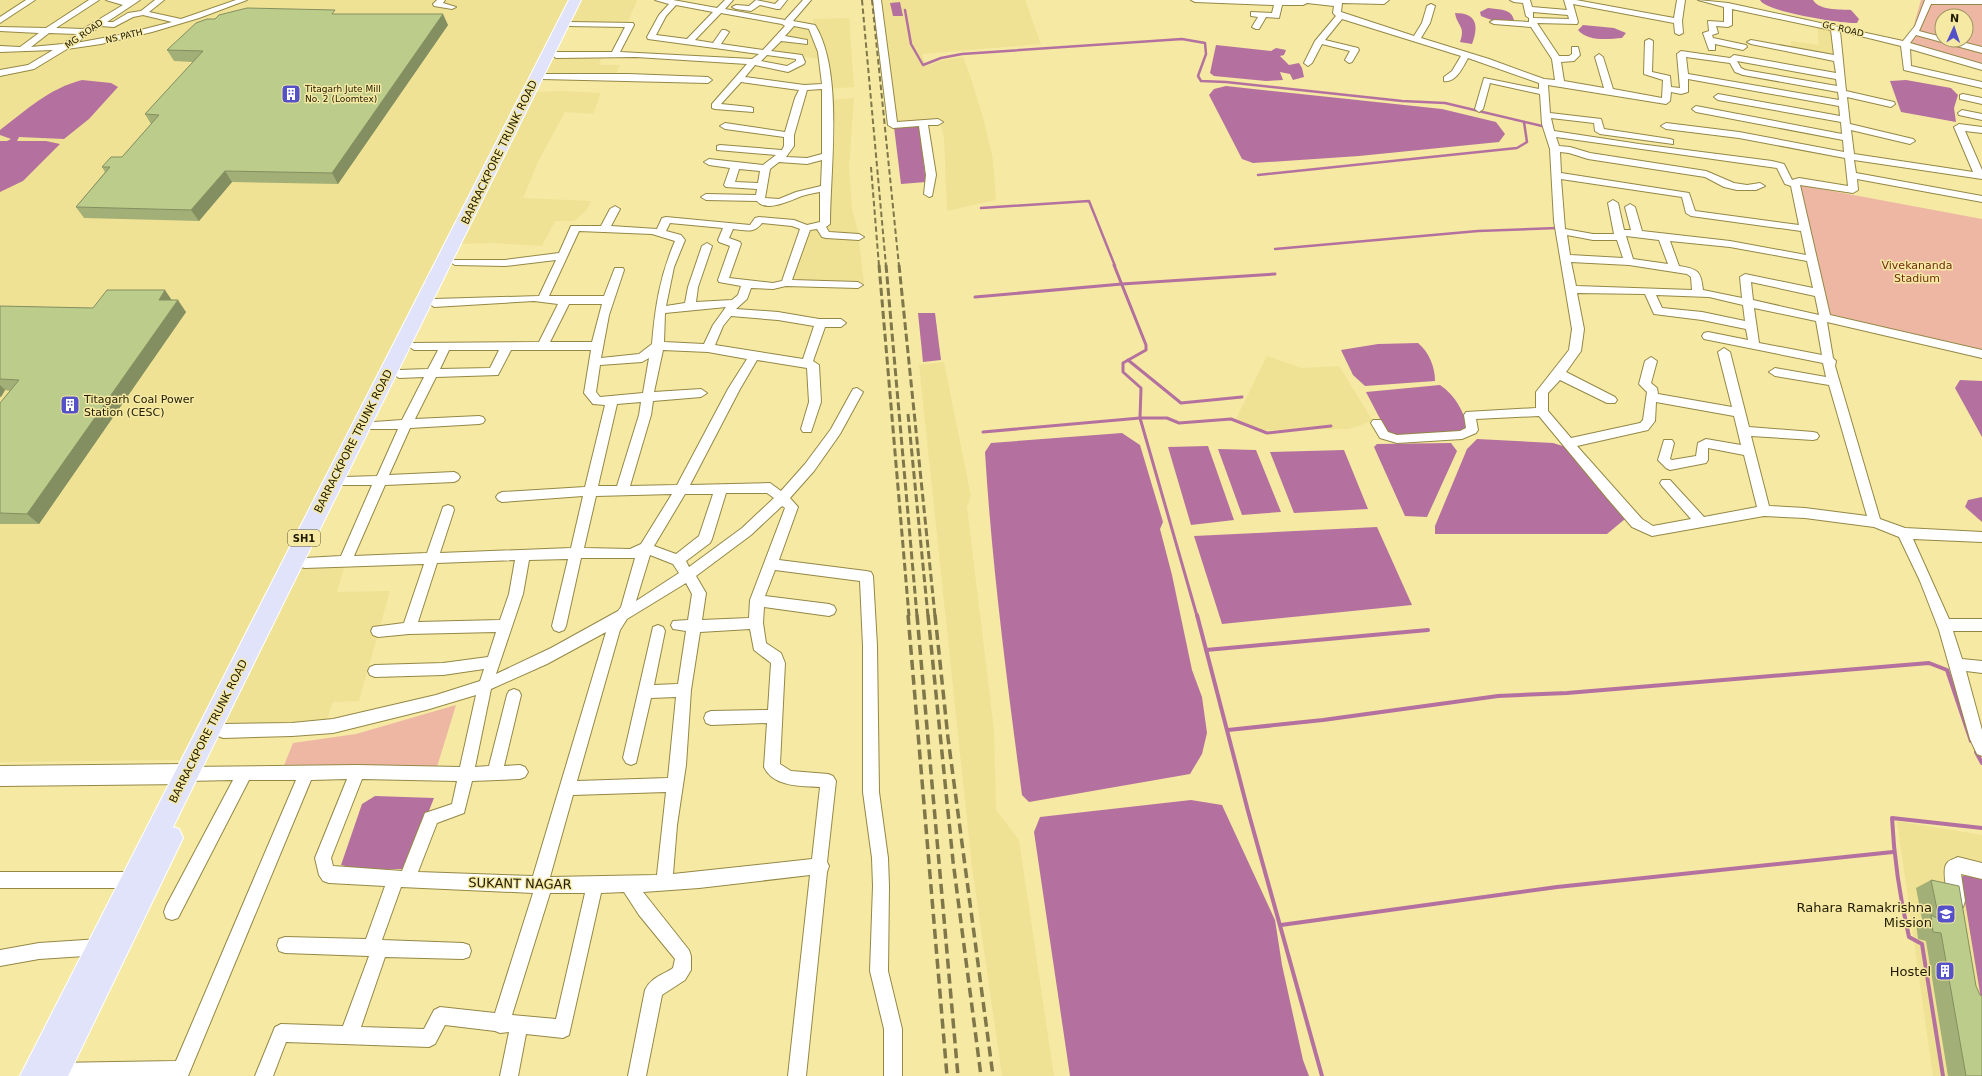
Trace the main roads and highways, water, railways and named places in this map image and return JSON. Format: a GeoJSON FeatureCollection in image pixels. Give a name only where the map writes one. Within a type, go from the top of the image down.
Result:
{"type":"FeatureCollection","features":[{"type":"Feature","properties":{"kind":"main road","name":"BARRACKPORE TRUNK ROAD"},"geometry":{"type":"LineString","coordinates":[[45,1074],[195,773],[335,476],[447,257],[575,0]]}},
{"type":"Feature","properties":{"kind":"main road","name":"BARRACKPORE TRUNK ROAD"},"geometry":{"type":"LineString","coordinates":[[45,1074],[100,947],[132,880],[195,773],[223,731],[345,482],[414,346],[583,0]]}},
{"type":"Feature","properties":{"kind":"waterway"},"geometry":{"type":"LineString","coordinates":[[905,10],[911,44],[923,65],[941,58],[962,54],[1182,39],[1205,43],[1206,54],[1198,76],[1201,81],[1226,82],[1402,101],[1445,103],[1542,126]]}},
{"type":"Feature","properties":{"kind":"waterway"},"geometry":{"type":"LineString","coordinates":[[1258,175],[1517,148],[1527,142],[1524,122]]}},
{"type":"Feature","properties":{"kind":"waterway"},"geometry":{"type":"LineString","coordinates":[[981,208],[1089,201],[1115,266]]}},
{"type":"Feature","properties":{"kind":"waterway"},"geometry":{"type":"LineString","coordinates":[[1275,249],[1478,231],[1557,228]]}},
{"type":"Feature","properties":{"kind":"waterway"},"geometry":{"type":"LineString","coordinates":[[1114,265],[1122,284]]}},
{"type":"Feature","properties":{"kind":"waterway"},"geometry":{"type":"LineString","coordinates":[[1122,284],[1275,274]]}},
{"type":"Feature","properties":{"kind":"waterway"},"geometry":{"type":"LineString","coordinates":[[975,297],[1122,284]]}},
{"type":"Feature","properties":{"kind":"waterway"},"geometry":{"type":"LineString","coordinates":[[1122,284],[1146,345],[1146,350],[1128,360]]}},
{"type":"Feature","properties":{"kind":"waterway"},"geometry":{"type":"LineString","coordinates":[[1128,360],[1181,403],[1242,397]]}},
{"type":"Feature","properties":{"kind":"waterway"},"geometry":{"type":"LineString","coordinates":[[1128,360],[1123,363],[1123,372],[1141,388],[1140,418]]}},
{"type":"Feature","properties":{"kind":"waterway"},"geometry":{"type":"LineString","coordinates":[[983,432],[1140,418]]}},
{"type":"Feature","properties":{"kind":"waterway"},"geometry":{"type":"LineString","coordinates":[[1140,418],[1167,418],[1179,423],[1231,419],[1267,433],[1331,426]]}},
{"type":"Feature","properties":{"kind":"waterway"},"geometry":{"type":"LineString","coordinates":[[1140,418],[1197,616]]}},
{"type":"Feature","properties":{"kind":"waterway"},"geometry":{"type":"LineString","coordinates":[[1197,615],[1206,650]]}},
{"type":"Feature","properties":{"kind":"waterway"},"geometry":{"type":"LineString","coordinates":[[1206,650],[1428,630]]}},
{"type":"Feature","properties":{"kind":"waterway"},"geometry":{"type":"LineString","coordinates":[[1206,650],[1248,811],[1322,1076]]}},
{"type":"Feature","properties":{"kind":"waterway"},"geometry":{"type":"LineString","coordinates":[[1228,730],[1323,720],[1498,696],[1567,693],[1929,663],[1947,670],[1971,741]]}},
{"type":"Feature","properties":{"kind":"waterway"},"geometry":{"type":"LineString","coordinates":[[1976,752],[1982,763]]}},
{"type":"Feature","properties":{"kind":"waterway"},"geometry":{"type":"LineString","coordinates":[[1943,1076],[1922,944],[1909,937],[1903,908],[1896,863],[1892,818],[1982,828]]}},
{"type":"Feature","properties":{"kind":"waterway"},"geometry":{"type":"LineString","coordinates":[[1281,925],[1557,887],[1893,852]]}},
{"type":"Feature","properties":{"kind":"railway"},"geometry":{"type":"LineString","coordinates":[[862,0],[886,266]]}},
{"type":"Feature","properties":{"kind":"railway"},"geometry":{"type":"LineString","coordinates":[[872,0],[899,266]]}},
{"type":"Feature","properties":{"kind":"railway"},"geometry":{"type":"LineString","coordinates":[[871,167],[879,266]]}},
{"type":"Feature","properties":{"kind":"railway"},"geometry":{"type":"LineString","coordinates":[[879,265],[909,616]]}},
{"type":"Feature","properties":{"kind":"railway"},"geometry":{"type":"LineString","coordinates":[[886,265],[917,616]]}},
{"type":"Feature","properties":{"kind":"railway"},"geometry":{"type":"LineString","coordinates":[[899,265],[935,616]]}},
{"type":"Feature","properties":{"kind":"railway"},"geometry":{"type":"LineString","coordinates":[[908,414],[928,616]]}},
{"type":"Feature","properties":{"kind":"railway"},"geometry":{"type":"LineString","coordinates":[[908,615],[947,1076]]}},
{"type":"Feature","properties":{"kind":"railway"},"geometry":{"type":"LineString","coordinates":[[917,615],[958,1076]]}},
{"type":"Feature","properties":{"kind":"railway"},"geometry":{"type":"LineString","coordinates":[[928,615],[953,861],[981,1076]]}},
{"type":"Feature","properties":{"kind":"railway"},"geometry":{"type":"LineString","coordinates":[[935,615],[948,738],[993,1076]]}},
{"type":"Feature","properties":{"kind":"place","name":"Titagarh Jute Mill No. 2 (Loomtex)"},"geometry":{"type":"Point","coordinates":[291,94]}},
{"type":"Feature","properties":{"kind":"place","name":"Titagarh Coal Power Station (CESC)"},"geometry":{"type":"Point","coordinates":[70,405]}},
{"type":"Feature","properties":{"kind":"place","name":"Rahara Ramakrishna Mission"},"geometry":{"type":"Point","coordinates":[1946,914]}},
{"type":"Feature","properties":{"kind":"place","name":"Hostel"},"geometry":{"type":"Point","coordinates":[1945,971]}},
{"type":"Feature","properties":{"kind":"park label","name":"Vivekananda Stadium"},"geometry":{"type":"Point","coordinates":[1917,271]}}]}
